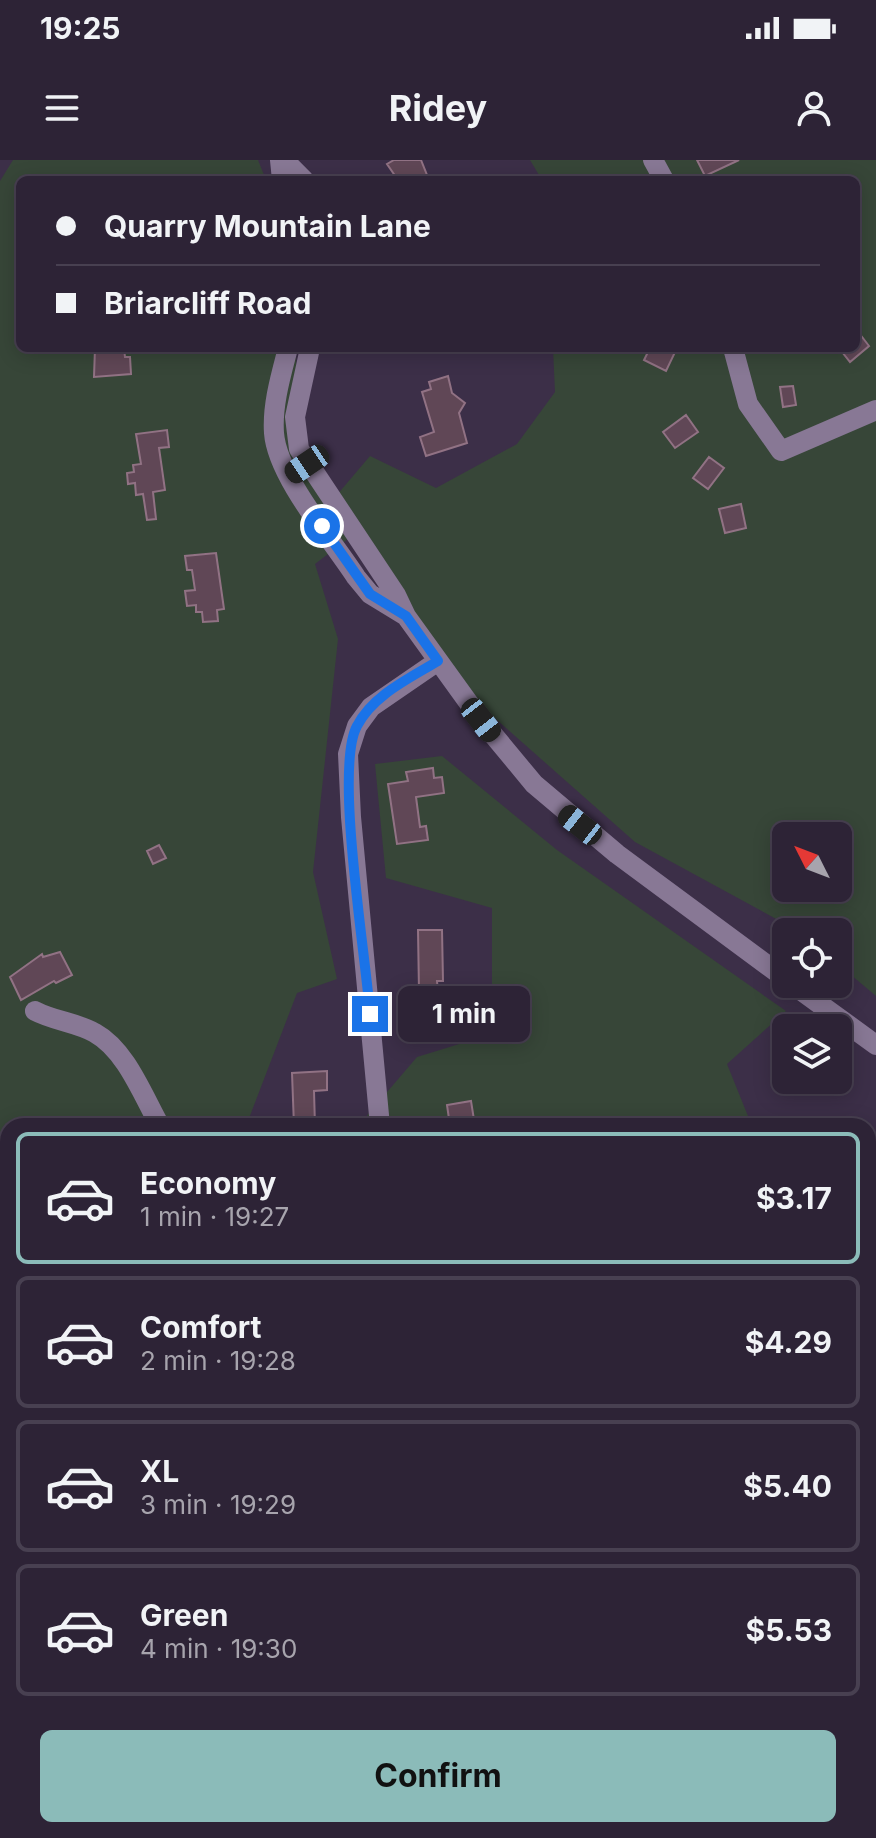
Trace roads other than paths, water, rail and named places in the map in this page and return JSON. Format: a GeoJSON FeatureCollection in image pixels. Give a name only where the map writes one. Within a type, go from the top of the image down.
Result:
{"type":"FeatureCollection","features":[{"type":"Feature","properties":{"kind":"street"},"geometry":{"type":"LineString","coordinates":[[282,160],[300,176]]}},
{"type":"Feature","properties":{"kind":"street"},"geometry":{"type":"LineString","coordinates":[[287,352],[278,389],[273,434],[290,476],[370,594],[406,616]]}},
{"type":"Feature","properties":{"kind":"street"},"geometry":{"type":"LineString","coordinates":[[309,352],[295,417],[299,449],[396,595],[406,616],[509,757],[561,810],[772,968]]}},
{"type":"Feature","properties":{"kind":"street"},"geometry":{"type":"LineString","coordinates":[[734,352],[748,404],[781,451],[876,410]]}},
{"type":"Feature","properties":{"kind":"street"},"geometry":{"type":"LineString","coordinates":[[290,476],[307,464]]}},
{"type":"Feature","properties":{"kind":"street"},"geometry":{"type":"LineString","coordinates":[[379,1118],[348,754],[357,726],[371,707],[438,661]]}},
{"type":"Feature","properties":{"kind":"street"},"geometry":{"type":"LineString","coordinates":[[811,998],[876,1045]]}},
{"type":"Feature","properties":{"kind":"street"},"geometry":{"type":"LineString","coordinates":[[35,1011],[55,1021],[91,1030],[107,1041],[155,1118]]}}]}
